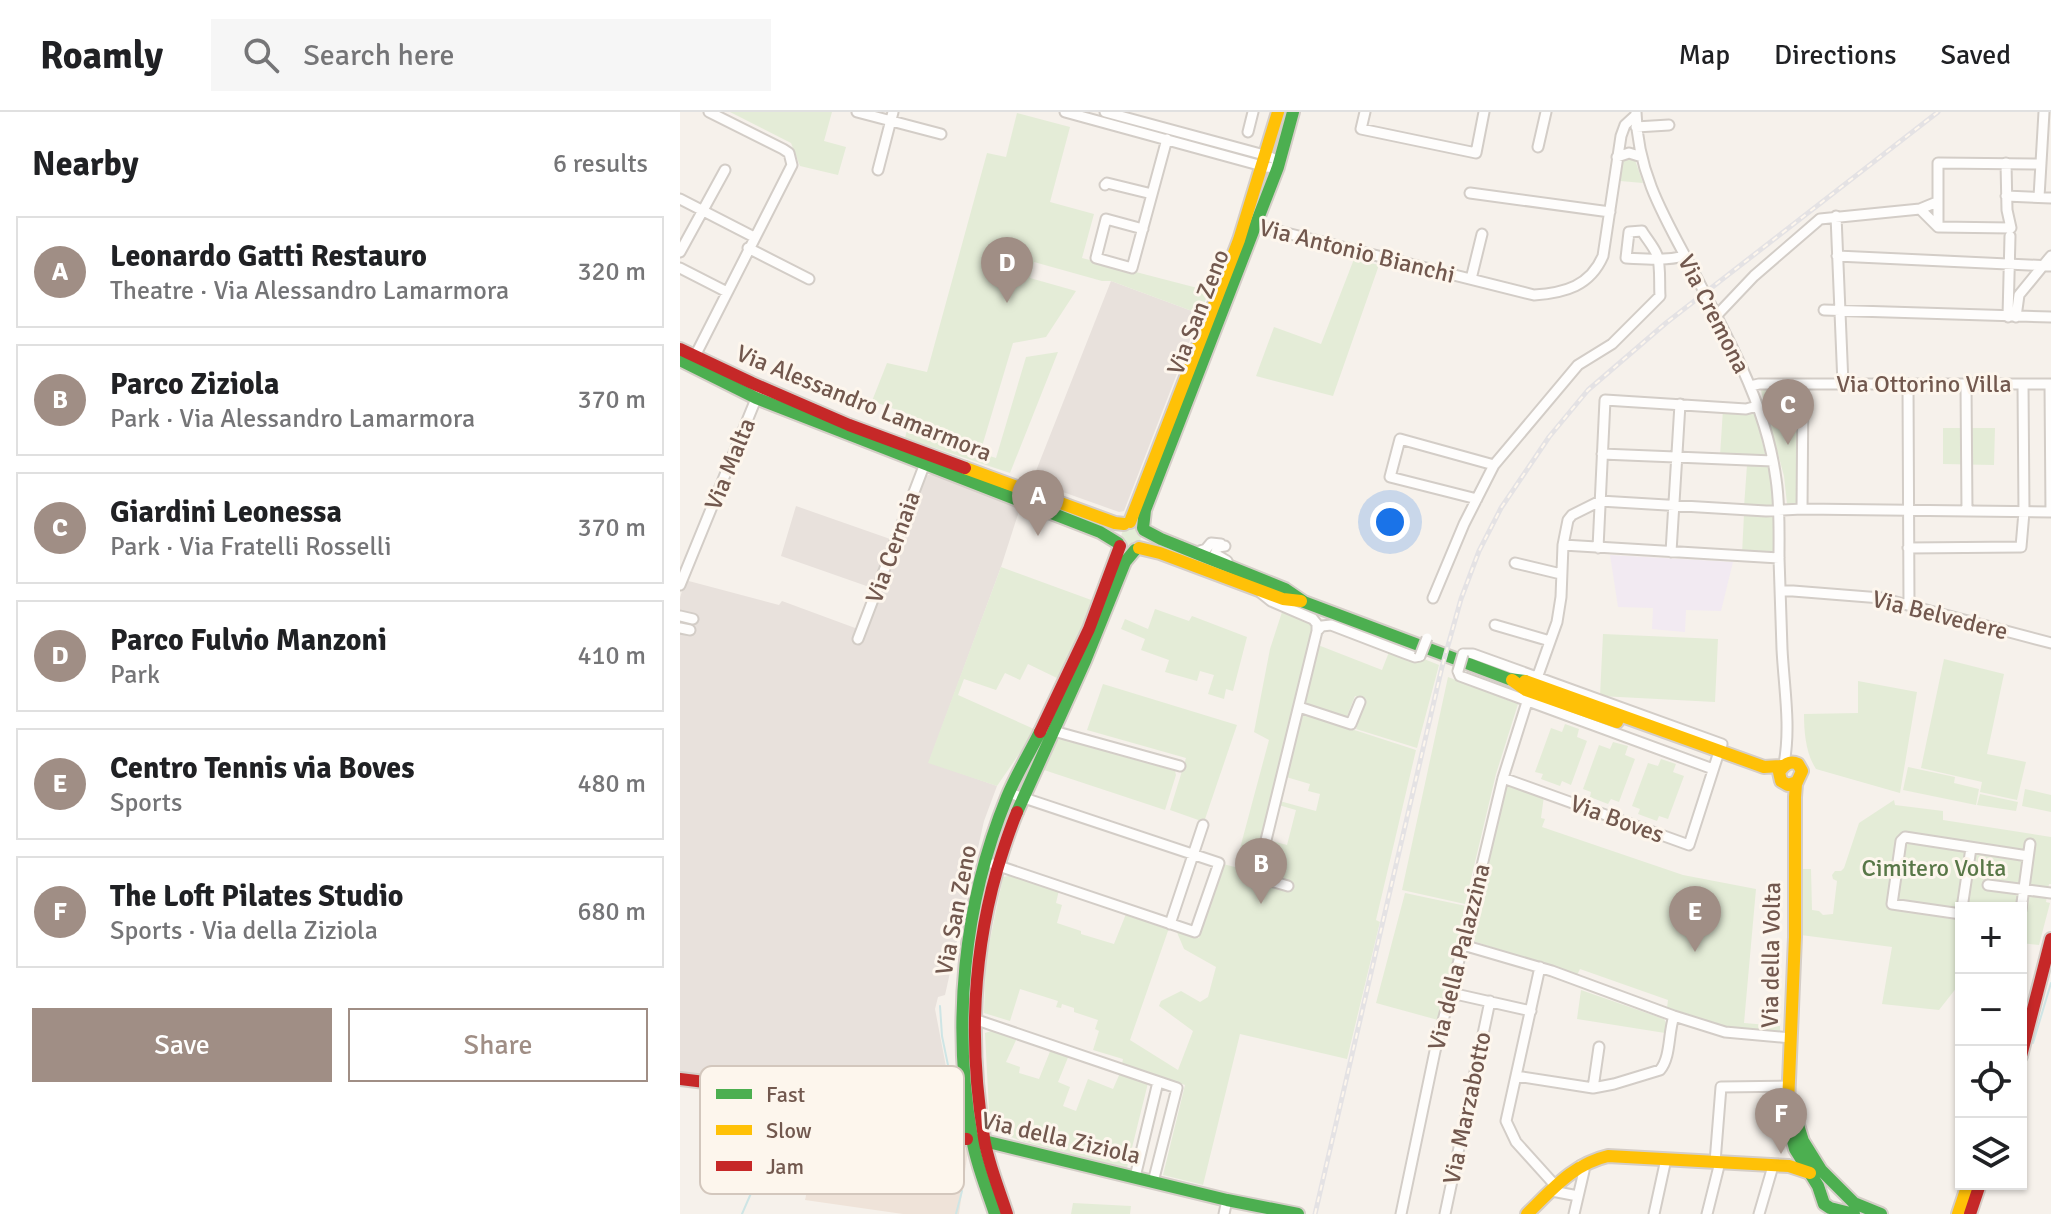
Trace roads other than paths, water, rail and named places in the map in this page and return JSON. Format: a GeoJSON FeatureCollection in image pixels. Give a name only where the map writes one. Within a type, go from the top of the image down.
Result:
{"type":"FeatureCollection","features":[{"type":"Feature","properties":{"kind":"street"},"geometry":{"type":"LineString","coordinates":[[695,356],[792,165],[789,153],[783,149],[709,112]]}},
{"type":"Feature","properties":{"kind":"street"},"geometry":{"type":"LineString","coordinates":[[857,112],[892,117],[941,134]]}},
{"type":"Feature","properties":{"kind":"street"},"geometry":{"type":"LineString","coordinates":[[1065,112],[1264,161],[1279,160],[1277,142],[1283,119],[1280,112]]}},
{"type":"Feature","properties":{"kind":"street"},"geometry":{"type":"LineString","coordinates":[[1105,112],[1264,161]]}},
{"type":"Feature","properties":{"kind":"street"},"geometry":{"type":"LineString","coordinates":[[1248,132],[1253,112]]}},
{"type":"Feature","properties":{"kind":"street","name":"Via San Zeno"},"geometry":{"type":"LineString","coordinates":[[1144,529],[1145,510],[1250,224],[1264,161],[1280,112]]}},
{"type":"Feature","properties":{"kind":"street","name":"Via San Zeno"},"geometry":{"type":"LineString","coordinates":[[1127,523],[1141,496],[1250,224],[1279,160],[1293,112]]}},
{"type":"Feature","properties":{"kind":"street"},"geometry":{"type":"LineString","coordinates":[[1365,112],[1361,129],[1476,153],[1484,112]]}},
{"type":"Feature","properties":{"kind":"street"},"geometry":{"type":"LineString","coordinates":[[1538,147],[1546,112]]}},
{"type":"Feature","properties":{"kind":"street"},"geometry":{"type":"LineString","coordinates":[[2039,197],[2044,112]]}},
{"type":"Feature","properties":{"kind":"street","name":"Via Cremona"},"geometry":{"type":"LineString","coordinates":[[1636,114],[1649,185],[1750,386],[1773,461],[1779,511],[1782,650]]}},
{"type":"Feature","properties":{"kind":"street","name":"Via Antonio Bianchi"},"geometry":{"type":"LineString","coordinates":[[1250,224],[1534,295],[1556,294],[1575,287],[1598,268],[1603,256],[1617,157],[1625,125],[1636,114]]}},
{"type":"Feature","properties":{"kind":"street"},"geometry":{"type":"LineString","coordinates":[[878,170],[892,117]]}},
{"type":"Feature","properties":{"kind":"street"},"geometry":{"type":"LineString","coordinates":[[1636,127],[1669,125]]}},
{"type":"Feature","properties":{"kind":"street"},"geometry":{"type":"LineString","coordinates":[[1143,229],[1106,219],[1096,258],[1132,268],[1143,229],[1167,139]]}},
{"type":"Feature","properties":{"kind":"street"},"geometry":{"type":"LineString","coordinates":[[1617,157],[1629,153],[1642,157]]}},
{"type":"Feature","properties":{"kind":"street"},"geometry":{"type":"LineString","coordinates":[[1938,227],[1938,163],[2040,164]]}},
{"type":"Feature","properties":{"kind":"street"},"geometry":{"type":"LineString","coordinates":[[2006,163],[2012,317]]}},
{"type":"Feature","properties":{"kind":"street"},"geometry":{"type":"LineString","coordinates":[[680,252],[725,170]]}},
{"type":"Feature","properties":{"kind":"street"},"geometry":{"type":"LineString","coordinates":[[1105,185],[1116,184],[1152,194]]}},
{"type":"Feature","properties":{"kind":"street"},"geometry":{"type":"LineString","coordinates":[[1470,193],[1610,212]]}},
{"type":"Feature","properties":{"kind":"street"},"geometry":{"type":"LineString","coordinates":[[2006,196],[2051,198]]}},
{"type":"Feature","properties":{"kind":"street"},"geometry":{"type":"LineString","coordinates":[[680,199],[754,237]]}},
{"type":"Feature","properties":{"kind":"street"},"geometry":{"type":"LineString","coordinates":[[1717,315],[1754,276],[1820,219],[1920,209],[1937,202]]}},
{"type":"Feature","properties":{"kind":"street"},"geometry":{"type":"LineString","coordinates":[[1920,209],[1938,227],[2010,232]]}},
{"type":"Feature","properties":{"kind":"street"},"geometry":{"type":"LineString","coordinates":[[1836,216],[1843,384]]}},
{"type":"Feature","properties":{"kind":"street","name":"Via Antonio Bianchi"},"geometry":{"type":"LineString","coordinates":[[1471,279],[1482,234]]}},
{"type":"Feature","properties":{"kind":"street"},"geometry":{"type":"LineString","coordinates":[[748,248],[809,279]]}},
{"type":"Feature","properties":{"kind":"street"},"geometry":{"type":"LineString","coordinates":[[1433,598],[1494,465],[1578,365],[1612,344],[1660,296],[1657,260],[1685,256]]}},
{"type":"Feature","properties":{"kind":"street"},"geometry":{"type":"LineString","coordinates":[[1837,256],[2048,266]]}},
{"type":"Feature","properties":{"kind":"street"},"geometry":{"type":"LineString","coordinates":[[2012,317],[2019,295],[2048,266],[2051,256]]}},
{"type":"Feature","properties":{"kind":"street"},"geometry":{"type":"LineString","coordinates":[[680,268],[727,292]]}},
{"type":"Feature","properties":{"kind":"street"},"geometry":{"type":"LineString","coordinates":[[1824,310],[2051,317]]}},
{"type":"Feature","properties":{"kind":"street","name":"Via Alessandro Lamarmora"},"geometry":{"type":"LineString","coordinates":[[680,349],[759,392]]}},
{"type":"Feature","properties":{"kind":"street","name":"Via Alessandro Lamarmora"},"geometry":{"type":"LineString","coordinates":[[680,360],[849,425],[1100,532],[1119,544]]}},
{"type":"Feature","properties":{"kind":"street"},"geometry":{"type":"LineString","coordinates":[[1802,509],[1803,384]]}},
{"type":"Feature","properties":{"kind":"street"},"geometry":{"type":"LineString","coordinates":[[1908,384],[1909,605]]}},
{"type":"Feature","properties":{"kind":"street"},"geometry":{"type":"LineString","coordinates":[[1966,384],[1967,511]]}},
{"type":"Feature","properties":{"kind":"street"},"geometry":{"type":"LineString","coordinates":[[1908,548],[2021,547],[2024,512],[2023,384]]}},
{"type":"Feature","properties":{"kind":"street"},"geometry":{"type":"LineString","coordinates":[[1537,678],[1557,622],[1563,545],[1572,515],[1600,501],[1779,511],[2051,512],[2051,384]]}},
{"type":"Feature","properties":{"kind":"street","name":"Via Ottorino Villa"},"geometry":{"type":"LineString","coordinates":[[1750,386],[2051,384]]}},
{"type":"Feature","properties":{"kind":"street","name":"Via Malta"},"geometry":{"type":"LineString","coordinates":[[680,585],[759,392]]}},
{"type":"Feature","properties":{"kind":"street"},"geometry":{"type":"LineString","coordinates":[[1598,548],[1605,400],[1746,409],[1757,406]]}},
{"type":"Feature","properties":{"kind":"street"},"geometry":{"type":"LineString","coordinates":[[1671,552],[1680,404]]}},
{"type":"Feature","properties":{"kind":"street"},"geometry":{"type":"LineString","coordinates":[[1477,499],[1390,477],[1400,439],[1494,465]]}},
{"type":"Feature","properties":{"kind":"street"},"geometry":{"type":"LineString","coordinates":[[1602,454],[1773,461]]}},
{"type":"Feature","properties":{"kind":"street","name":"Via Alessandro Lamarmora"},"geometry":{"type":"LineString","coordinates":[[927,459],[1108,520],[1127,523]]}},
{"type":"Feature","properties":{"kind":"street","name":"Via Cernaia"},"geometry":{"type":"LineString","coordinates":[[858,639],[927,459]]}},
{"type":"Feature","properties":{"kind":"street"},"geometry":{"type":"LineString","coordinates":[[1304,602],[1285,589],[1194,553],[1137,523],[1127,523],[1117,533],[1119,544],[1129,551],[1137,549],[1160,553],[1283,599],[1304,602],[1509,679],[1526,690],[1788,783]]}},
{"type":"Feature","properties":{"kind":"street"},"geometry":{"type":"LineString","coordinates":[[1137,549],[1145,540],[1144,529]]}},
{"type":"Feature","properties":{"kind":"street","name":"Via San Zeno"},"geometry":{"type":"LineString","coordinates":[[1007,1214],[978,1140],[974,1057],[968,1018],[981,940],[1009,830],[1112,571],[1119,544]]}},
{"type":"Feature","properties":{"kind":"street"},"geometry":{"type":"LineString","coordinates":[[1563,545],[1779,558]]}},
{"type":"Feature","properties":{"kind":"street","name":"Via San Zeno"},"geometry":{"type":"LineString","coordinates":[[995,1214],[965,1074],[968,937],[984,861],[1009,793],[1085,661],[1125,562],[1137,549]]}},
{"type":"Feature","properties":{"kind":"street"},"geometry":{"type":"LineString","coordinates":[[1515,563],[1561,574]]}},
{"type":"Feature","properties":{"kind":"street"},"geometry":{"type":"LineString","coordinates":[[1255,589],[1271,601],[1313,619],[1317,624],[1257,877],[1288,886]]}},
{"type":"Feature","properties":{"kind":"street","name":"Via Belvedere"},"geometry":{"type":"LineString","coordinates":[[1780,591],[1881,598],[2051,643]]}},
{"type":"Feature","properties":{"kind":"street"},"geometry":{"type":"LineString","coordinates":[[680,616],[693,619]]}},
{"type":"Feature","properties":{"kind":"street"},"geometry":{"type":"LineString","coordinates":[[1317,631],[1322,626],[1331,625],[1415,657],[1420,656],[1427,638]]}},
{"type":"Feature","properties":{"kind":"street"},"geometry":{"type":"LineString","coordinates":[[1495,625],[1550,641]]}},
{"type":"Feature","properties":{"kind":"street","name":"Via della Volta"},"geometry":{"type":"LineString","coordinates":[[1782,650],[1788,736],[1779,775],[1788,783],[1794,821],[1795,937],[1786,1113],[1795,1149],[1818,1186],[1826,1206],[1854,1214]]}},
{"type":"Feature","properties":{"kind":"street"},"geometry":{"type":"LineString","coordinates":[[1717,759],[1722,744],[1473,654],[1463,654],[1458,671],[1460,676],[1527,702],[1717,759],[1764,767],[1793,763],[1799,766]]}},
{"type":"Feature","properties":{"kind":"street"},"geometry":{"type":"LineString","coordinates":[[1299,707],[1351,724],[1360,702]]}},
{"type":"Feature","properties":{"kind":"street","name":"Via della Palazzina"},"geometry":{"type":"LineString","coordinates":[[1401,1214],[1428,1082],[1503,778],[1527,702]]}},
{"type":"Feature","properties":{"kind":"street"},"geometry":{"type":"LineString","coordinates":[[1048,729],[1180,766]]}},
{"type":"Feature","properties":{"kind":"street","name":"Via della Volta"},"geometry":{"type":"LineString","coordinates":[[1788,736],[1801,775],[1788,783]]}},
{"type":"Feature","properties":{"kind":"street","name":"Via Boves"},"geometry":{"type":"LineString","coordinates":[[1503,778],[1689,845],[1717,759]]}},
{"type":"Feature","properties":{"kind":"street"},"geometry":{"type":"LineString","coordinates":[[984,861],[1195,932],[1219,863],[1009,793]]}},
{"type":"Feature","properties":{"kind":"street"},"geometry":{"type":"LineString","coordinates":[[1170,924],[1203,825]]}},
{"type":"Feature","properties":{"kind":"street"},"geometry":{"type":"LineString","coordinates":[[1955,910],[1892,904],[1901,841],[1905,837],[2028,856]]}},
{"type":"Feature","properties":{"kind":"street"},"geometry":{"type":"LineString","coordinates":[[2022,902],[2030,844]]}},
{"type":"Feature","properties":{"kind":"street"},"geometry":{"type":"LineString","coordinates":[[1963,902],[1971,848]]}},
{"type":"Feature","properties":{"kind":"street"},"geometry":{"type":"LineString","coordinates":[[1988,885],[2051,893]]}},
{"type":"Feature","properties":{"kind":"street"},"geometry":{"type":"LineString","coordinates":[[2024,1046],[2051,939]]}},
{"type":"Feature","properties":{"kind":"street"},"geometry":{"type":"LineString","coordinates":[[1463,945],[1540,967],[1725,1032],[1791,1038]]}},
{"type":"Feature","properties":{"kind":"street"},"geometry":{"type":"LineString","coordinates":[[1540,967],[1506,1121],[1516,1142],[1540,1168],[1552,1187],[1578,1196]]}},
{"type":"Feature","properties":{"kind":"street","name":"Via Marzabotto"},"geometry":{"type":"LineString","coordinates":[[1451,993],[1531,1011]]}},
{"type":"Feature","properties":{"kind":"street","name":"Via Marzabotto"},"geometry":{"type":"LineString","coordinates":[[1445,1214],[1490,1001]]}},
{"type":"Feature","properties":{"kind":"street"},"geometry":{"type":"LineString","coordinates":[[2027,1020],[2033,1009]]}},
{"type":"Feature","properties":{"kind":"street"},"geometry":{"type":"LineString","coordinates":[[1516,1076],[1593,1088],[1660,1070],[1665,1064],[1674,1016]]}},
{"type":"Feature","properties":{"kind":"street"},"geometry":{"type":"LineString","coordinates":[[968,1018],[1177,1088],[1153,1182]]}},
{"type":"Feature","properties":{"kind":"street"},"geometry":{"type":"LineString","coordinates":[[1593,1088],[1599,1047]]}},
{"type":"Feature","properties":{"kind":"street"},"geometry":{"type":"LineString","coordinates":[[964,1078],[965,1074]]}},
{"type":"Feature","properties":{"kind":"street"},"geometry":{"type":"LineString","coordinates":[[680,1079],[700,1081]]}},
{"type":"Feature","properties":{"kind":"street"},"geometry":{"type":"LineString","coordinates":[[1135,1177],[1158,1082]]}},
{"type":"Feature","properties":{"kind":"street"},"geometry":{"type":"LineString","coordinates":[[1707,1214],[1717,1162],[1721,1087],[1788,1089]]}},
{"type":"Feature","properties":{"kind":"street","name":"Via della Volta"},"geometry":{"type":"LineString","coordinates":[[1788,1089],[1805,1148],[1839,1190],[1857,1205],[1881,1214]]}},
{"type":"Feature","properties":{"kind":"street","name":"Via della Ziziola"},"geometry":{"type":"LineString","coordinates":[[964,1139],[1298,1214]]}},
{"type":"Feature","properties":{"kind":"street"},"geometry":{"type":"LineString","coordinates":[[995,1178],[997,1157],[1012,1148]]}},
{"type":"Feature","properties":{"kind":"street"},"geometry":{"type":"LineString","coordinates":[[1527,1214],[1552,1187],[1581,1165],[1608,1156],[1806,1167],[1809,1162],[1817,1172],[1824,1173]]}},
{"type":"Feature","properties":{"kind":"street"},"geometry":{"type":"LineString","coordinates":[[1654,1214],[1666,1159]]}},
{"type":"Feature","properties":{"kind":"street"},"geometry":{"type":"LineString","coordinates":[[1574,1214],[1584,1171],[1581,1165]]}},
{"type":"Feature","properties":{"kind":"street"},"geometry":{"type":"LineString","coordinates":[[1759,1214],[1773,1166]]}},
{"type":"Feature","properties":{"kind":"street"},"geometry":{"type":"LineString","coordinates":[[1821,1196],[1824,1189],[1839,1190],[1843,1201],[1835,1208]]}},
{"type":"Feature","properties":{"kind":"street"},"geometry":{"type":"LineString","coordinates":[[1958,1214],[1966,1190]]}},
{"type":"Feature","properties":{"kind":"street"},"geometry":{"type":"LineString","coordinates":[[1970,1214],[1978,1190]]}},
{"type":"Feature","properties":{"kind":"street"},"geometry":{"type":"LineString","coordinates":[[1224,1214],[1227,1200]]}},
{"type":"Feature","properties":{"kind":"waterway"},"geometry":{"type":"LineString","coordinates":[[2033,1043],[2051,983]]}},
{"type":"Feature","properties":{"kind":"waterway"},"geometry":{"type":"LineString","coordinates":[[940,1006],[948,1066]]}},
{"type":"Feature","properties":{"kind":"waterway"},"geometry":{"type":"LineString","coordinates":[[742,1214],[751,1194]]}},
{"type":"Feature","properties":{"kind":"waterway"},"geometry":{"type":"LineString","coordinates":[[956,1214],[961,1194]]}},
{"type":"Feature","properties":{"kind":"railway"},"geometry":{"type":"LineString","coordinates":[[1315,1214],[1442,667],[1461,599],[1479,551],[1501,508],[1549,437],[1588,390],[1666,323],[1938,112]]}},
{"type":"Feature","properties":{"kind":"place","name":"Parco Fulvio Manzoni"},"geometry":{"type":"Point","coordinates":[1007,303]}},
{"type":"Feature","properties":{"kind":"place","name":"Giardini Leonessa"},"geometry":{"type":"Point","coordinates":[1788,445]}},
{"type":"Feature","properties":{"kind":"place","name":"Leonardo Gatti Restauro"},"geometry":{"type":"Point","coordinates":[1038,536]}},
{"type":"Feature","properties":{"kind":"place","name":"Parco Ziziola"},"geometry":{"type":"Point","coordinates":[1261,904]}},
{"type":"Feature","properties":{"kind":"place","name":"Centro Tennis via Boves"},"geometry":{"type":"Point","coordinates":[1695,952]}},
{"type":"Feature","properties":{"kind":"place","name":"The Loft Pilates Studio"},"geometry":{"type":"Point","coordinates":[1781,1154]}},
{"type":"Feature","properties":{"kind":"park label","name":"Cimitero Volta"},"geometry":{"type":"Point","coordinates":[1934,868]}}]}
